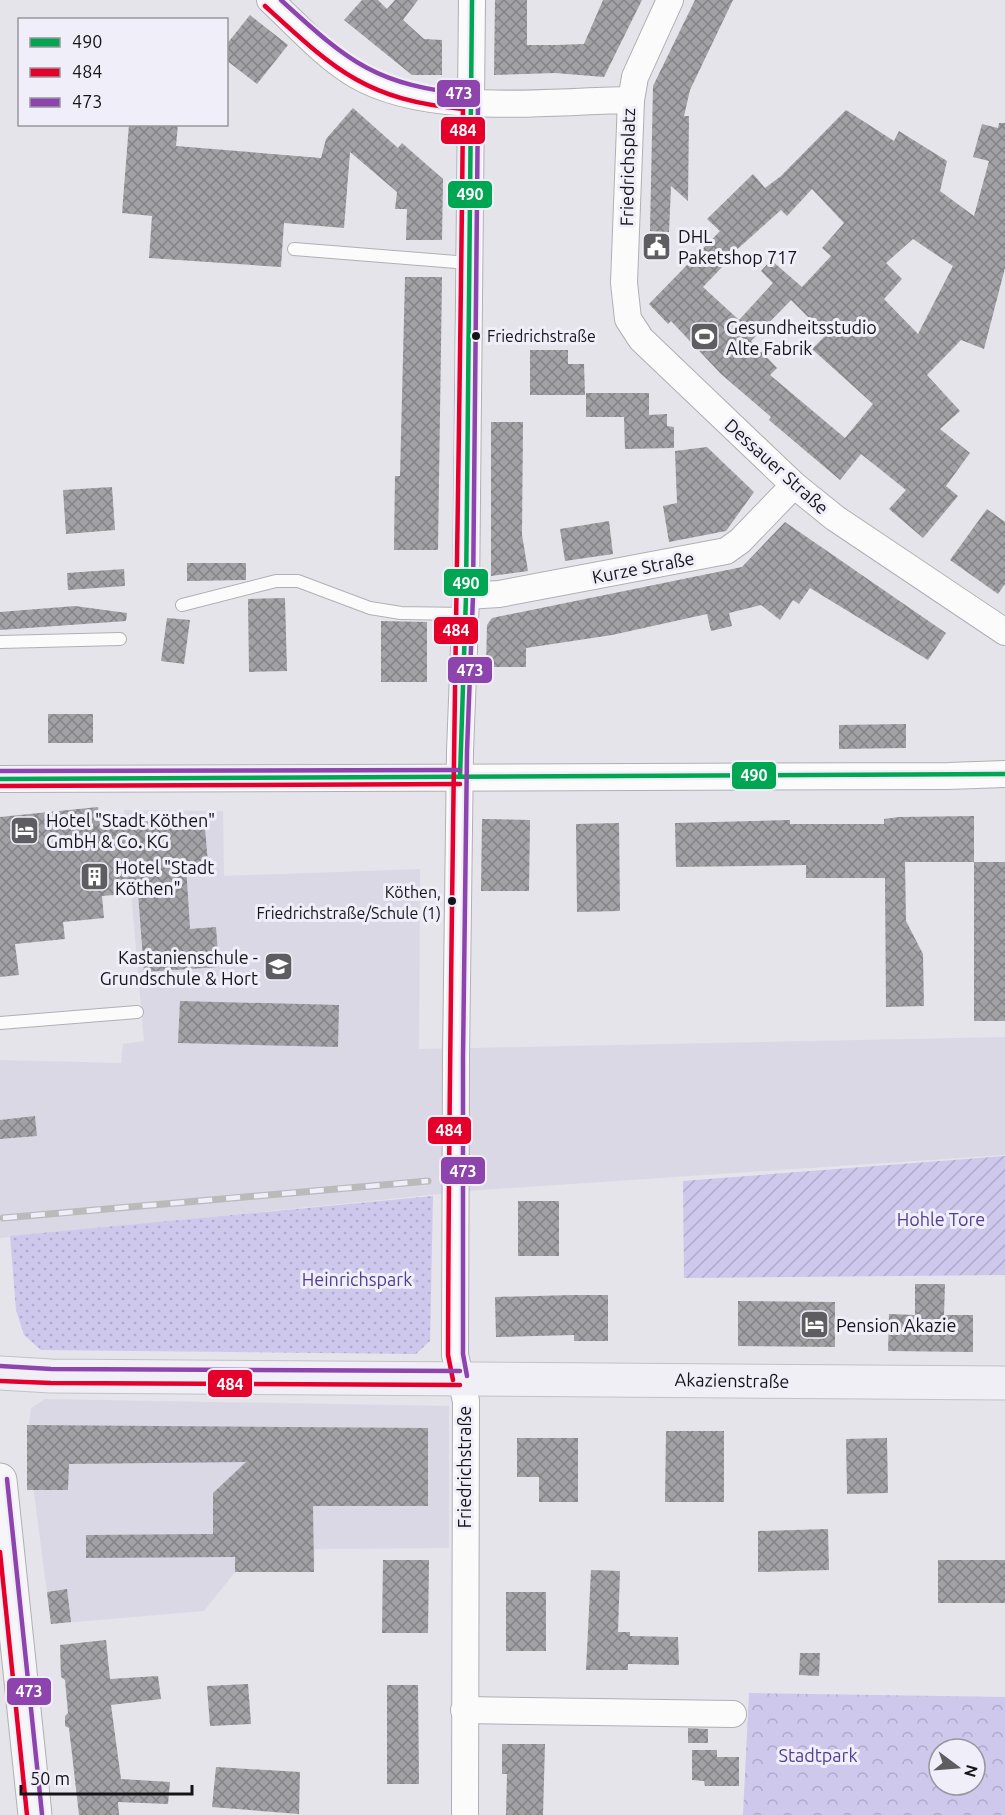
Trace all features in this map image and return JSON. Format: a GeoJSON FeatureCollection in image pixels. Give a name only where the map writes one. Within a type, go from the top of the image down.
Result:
{"type":"FeatureCollection","features":[{"type":"Feature","properties":{"kind":"main road","name":"Akazienstraße"},"geometry":{"type":"LineString","coordinates":[[0,1373],[62,1376],[1005,1383]]}},
{"type":"Feature","properties":{"kind":"main road"},"geometry":{"type":"LineString","coordinates":[[0,1480],[35,1815]]}},
{"type":"Feature","properties":{"kind":"street"},"geometry":{"type":"LineString","coordinates":[[270,0],[339,63],[378,86],[420,98],[471,102]]}},
{"type":"Feature","properties":{"kind":"street","name":"Friedrichstraße"},"geometry":{"type":"LineString","coordinates":[[465,1815],[466,1401],[455,1355],[460,777],[466,605],[472,0]]}},
{"type":"Feature","properties":{"kind":"street"},"geometry":{"type":"LineString","coordinates":[[631,100],[634,77],[670,0]]}},
{"type":"Feature","properties":{"kind":"street","name":"Friedrichsplatz"},"geometry":{"type":"LineString","coordinates":[[471,102],[631,100],[624,283],[628,319]]}},
{"type":"Feature","properties":{"kind":"street","name":"Dessauer Straße"},"geometry":{"type":"LineString","coordinates":[[628,319],[641,339],[794,485],[835,518],[1005,632]]}},
{"type":"Feature","properties":{"kind":"street","name":"Kurze Straße"},"geometry":{"type":"LineString","coordinates":[[466,605],[499,594],[726,551],[740,541],[794,485]]}},
{"type":"Feature","properties":{"kind":"street"},"geometry":{"type":"LineString","coordinates":[[0,779],[1005,774]]}},
{"type":"Feature","properties":{"kind":"street"},"geometry":{"type":"LineString","coordinates":[[464,1710],[733,1714]]}},
{"type":"Feature","properties":{"kind":"lane"},"geometry":{"type":"LineString","coordinates":[[294,249],[469,262]]}},
{"type":"Feature","properties":{"kind":"lane"},"geometry":{"type":"LineString","coordinates":[[182,604],[276,581],[298,581],[370,608],[401,613],[466,605]]}},
{"type":"Feature","properties":{"kind":"lane"},"geometry":{"type":"LineString","coordinates":[[0,642],[120,639]]}},
{"type":"Feature","properties":{"kind":"lane"},"geometry":{"type":"LineString","coordinates":[[0,1023],[137,1012]]}},
{"type":"Feature","properties":{"kind":"shaded area"},"geometry":{"type":"Polygon","coordinates":[[[124,810],[223,811],[224,876],[420,869],[419,1049],[1005,1037],[1005,1155],[480,1190],[0,1238],[0,1060],[121,1063],[123,1044],[144,1041],[124,810]]]}},
{"type":"Feature","properties":{"kind":"shaded area"},"geometry":{"type":"Polygon","coordinates":[[[45,1399],[449,1406],[449,1548],[315,1549],[314,1572],[235,1572],[204,1611],[51,1624],[27,1439],[31,1408],[45,1399]]]}},
{"type":"Feature","properties":{"kind":"green space","name":"Hohle Tore"},"geometry":{"type":"Polygon","coordinates":[[[1005,1156],[1005,1275],[684,1278],[683,1181],[1005,1156]]]}},
{"type":"Feature","properties":{"kind":"green space","name":"Heinrichspark"},"geometry":{"type":"Polygon","coordinates":[[[433,1196],[430,1341],[416,1354],[41,1350],[24,1335],[16,1310],[10,1236],[433,1196]]]}},
{"type":"Feature","properties":{"kind":"green space","name":"Stadtpark"},"geometry":{"type":"Polygon","coordinates":[[[749,1693],[1005,1697],[1005,1815],[743,1815],[749,1693]]]}},
{"type":"Feature","properties":{"kind":"building"},"geometry":{"type":"Polygon","coordinates":[[[362,0],[378,0],[387,9],[395,0],[418,0],[403,20],[424,39],[442,40],[442,75],[412,75],[344,20],[362,0]]]}},
{"type":"Feature","properties":{"kind":"building"},"geometry":{"type":"Polygon","coordinates":[[[495,0],[527,0],[527,45],[556,45],[584,44],[603,0],[642,0],[604,77],[555,73],[494,75],[495,0]]]}},
{"type":"Feature","properties":{"kind":"building"},"geometry":{"type":"Polygon","coordinates":[[[695,0],[733,0],[690,90],[684,116],[689,116],[688,201],[671,186],[669,232],[650,231],[653,86],[695,0]]]}},
{"type":"Feature","properties":{"kind":"building"},"geometry":{"type":"Polygon","coordinates":[[[250,15],[288,45],[257,84],[228,62],[228,42],[250,15]]]}},
{"type":"Feature","properties":{"kind":"building"},"geometry":{"type":"Polygon","coordinates":[[[353,108],[398,148],[402,143],[443,179],[442,240],[406,240],[407,209],[395,209],[397,192],[350,152],[344,228],[284,223],[281,267],[149,258],[152,216],[122,213],[129,126],[178,126],[176,146],[321,158],[326,139],[353,108]]]}},
{"type":"Feature","properties":{"kind":"building"},"geometry":{"type":"Polygon","coordinates":[[[846,110],[894,141],[899,131],[947,161],[940,191],[974,216],[989,161],[973,157],[982,124],[998,128],[999,123],[1005,123],[1005,268],[984,349],[961,340],[927,375],[960,411],[940,429],[970,453],[946,486],[958,496],[923,538],[889,509],[906,490],[861,454],[840,480],[769,420],[771,417],[721,374],[671,321],[668,324],[649,304],[720,231],[707,219],[753,174],[765,188],[781,176],[846,110]],[[812,189],[787,216],[781,210],[723,262],[725,264],[703,287],[739,320],[773,283],[761,271],[771,260],[802,287],[831,256],[822,248],[844,223],[812,189]],[[913,239],[886,263],[902,279],[884,299],[918,334],[953,266],[913,239]],[[791,300],[751,341],[777,368],[770,375],[845,438],[873,404],[812,349],[826,335],[791,300]]]}},
{"type":"Feature","properties":{"kind":"building"},"geometry":{"type":"Polygon","coordinates":[[[405,277],[442,277],[438,550],[394,550],[395,476],[400,476],[405,277]]]}},
{"type":"Feature","properties":{"kind":"building"},"geometry":{"type":"Polygon","coordinates":[[[530,350],[568,350],[568,364],[584,364],[585,395],[530,395],[530,350]]]}},
{"type":"Feature","properties":{"kind":"building"},"geometry":{"type":"Polygon","coordinates":[[[586,393],[649,393],[649,415],[667,414],[667,426],[674,427],[674,448],[625,449],[624,417],[586,417],[586,393]]]}},
{"type":"Feature","properties":{"kind":"building"},"geometry":{"type":"Polygon","coordinates":[[[491,422],[523,422],[522,535],[528,571],[491,576],[491,422]]]}},
{"type":"Feature","properties":{"kind":"building"},"geometry":{"type":"Polygon","coordinates":[[[707,447],[754,492],[726,531],[669,542],[663,506],[677,503],[675,451],[707,447]]]}},
{"type":"Feature","properties":{"kind":"building"},"geometry":{"type":"Polygon","coordinates":[[[112,487],[115,530],[66,534],[63,490],[112,487]]]}},
{"type":"Feature","properties":{"kind":"building"},"geometry":{"type":"Polygon","coordinates":[[[987,509],[1005,522],[1005,584],[998,594],[950,560],[987,509]]]}},
{"type":"Feature","properties":{"kind":"building"},"geometry":{"type":"Polygon","coordinates":[[[609,521],[613,554],[565,561],[560,529],[609,521]]]}},
{"type":"Feature","properties":{"kind":"building"},"geometry":{"type":"Polygon","coordinates":[[[785,522],[946,633],[928,660],[810,588],[799,604],[793,600],[780,620],[761,605],[729,613],[732,626],[711,631],[707,614],[612,635],[526,648],[526,667],[486,667],[487,625],[492,618],[742,567],[785,522]]]}},
{"type":"Feature","properties":{"kind":"building"},"geometry":{"type":"Polygon","coordinates":[[[187,563],[246,563],[246,580],[187,581],[187,563]]]}},
{"type":"Feature","properties":{"kind":"building"},"geometry":{"type":"Polygon","coordinates":[[[124,569],[125,586],[68,590],[67,573],[124,569]]]}},
{"type":"Feature","properties":{"kind":"building"},"geometry":{"type":"Polygon","coordinates":[[[285,598],[287,671],[249,672],[248,599],[285,598]]]}},
{"type":"Feature","properties":{"kind":"building"},"geometry":{"type":"Polygon","coordinates":[[[75,606],[127,613],[126,621],[0,630],[0,612],[75,606]]]}},
{"type":"Feature","properties":{"kind":"building"},"geometry":{"type":"Polygon","coordinates":[[[167,618],[190,620],[184,664],[161,661],[167,618]]]}},
{"type":"Feature","properties":{"kind":"building"},"geometry":{"type":"Polygon","coordinates":[[[381,621],[427,622],[427,682],[381,682],[381,621]]]}},
{"type":"Feature","properties":{"kind":"building"},"geometry":{"type":"Polygon","coordinates":[[[48,714],[93,714],[93,743],[48,743],[48,714]]]}},
{"type":"Feature","properties":{"kind":"building"},"geometry":{"type":"Polygon","coordinates":[[[906,724],[906,748],[839,749],[839,725],[906,724]]]}},
{"type":"Feature","properties":{"kind":"building"},"geometry":{"type":"Polygon","coordinates":[[[98,807],[100,825],[204,817],[208,863],[186,865],[190,929],[216,927],[219,967],[144,972],[138,893],[102,896],[104,918],[63,922],[65,939],[15,944],[19,975],[0,977],[0,817],[98,807]]]}},
{"type":"Feature","properties":{"kind":"building"},"geometry":{"type":"Polygon","coordinates":[[[974,816],[974,862],[905,862],[906,921],[923,954],[924,1006],[886,1007],[885,878],[806,878],[806,865],[676,867],[675,823],[790,820],[790,824],[884,824],[884,819],[899,817],[974,816]]]}},
{"type":"Feature","properties":{"kind":"building"},"geometry":{"type":"Polygon","coordinates":[[[482,819],[530,820],[529,891],[481,891],[482,819]]]}},
{"type":"Feature","properties":{"kind":"building"},"geometry":{"type":"Polygon","coordinates":[[[619,823],[620,911],[577,912],[576,824],[619,823]]]}},
{"type":"Feature","properties":{"kind":"building"},"geometry":{"type":"Polygon","coordinates":[[[974,862],[1005,862],[1005,1021],[974,1021],[974,862]]]}},
{"type":"Feature","properties":{"kind":"building"},"geometry":{"type":"Polygon","coordinates":[[[180,1001],[339,1005],[338,1047],[178,1043],[180,1001]]]}},
{"type":"Feature","properties":{"kind":"building"},"geometry":{"type":"Polygon","coordinates":[[[35,1116],[37,1136],[0,1139],[0,1120],[35,1116]]]}},
{"type":"Feature","properties":{"kind":"building"},"geometry":{"type":"Polygon","coordinates":[[[518,1201],[559,1201],[559,1256],[518,1256],[518,1201]]]}},
{"type":"Feature","properties":{"kind":"building"},"geometry":{"type":"Polygon","coordinates":[[[915,1284],[945,1284],[944,1315],[973,1315],[973,1352],[888,1351],[889,1314],[915,1315],[915,1284]]]}},
{"type":"Feature","properties":{"kind":"building"},"geometry":{"type":"Polygon","coordinates":[[[608,1295],[608,1341],[574,1341],[574,1335],[496,1337],[495,1297],[608,1295]]]}},
{"type":"Feature","properties":{"kind":"building"},"geometry":{"type":"Polygon","coordinates":[[[738,1301],[835,1302],[835,1347],[738,1346],[738,1301]]]}},
{"type":"Feature","properties":{"kind":"building"},"geometry":{"type":"Polygon","coordinates":[[[27,1425],[428,1428],[428,1506],[313,1506],[314,1572],[235,1572],[235,1557],[86,1558],[86,1535],[213,1534],[213,1493],[246,1462],[69,1464],[68,1490],[27,1490],[27,1425]]]}},
{"type":"Feature","properties":{"kind":"building"},"geometry":{"type":"Polygon","coordinates":[[[666,1431],[724,1431],[724,1502],[665,1502],[666,1431]]]}},
{"type":"Feature","properties":{"kind":"building"},"geometry":{"type":"Polygon","coordinates":[[[517,1438],[578,1438],[578,1502],[539,1502],[539,1477],[517,1477],[517,1438]]]}},
{"type":"Feature","properties":{"kind":"building"},"geometry":{"type":"Polygon","coordinates":[[[887,1438],[888,1493],[847,1494],[846,1439],[887,1438]]]}},
{"type":"Feature","properties":{"kind":"building"},"geometry":{"type":"Polygon","coordinates":[[[828,1529],[829,1570],[758,1572],[758,1531],[828,1529]]]}},
{"type":"Feature","properties":{"kind":"building"},"geometry":{"type":"Polygon","coordinates":[[[383,1560],[429,1560],[428,1633],[382,1633],[383,1560]]]}},
{"type":"Feature","properties":{"kind":"building"},"geometry":{"type":"Polygon","coordinates":[[[938,1560],[1005,1560],[1005,1603],[938,1603],[938,1560]]]}},
{"type":"Feature","properties":{"kind":"building"},"geometry":{"type":"Polygon","coordinates":[[[591,1570],[620,1571],[618,1632],[630,1632],[630,1636],[678,1637],[679,1665],[628,1664],[628,1670],[586,1670],[591,1570]]]}},
{"type":"Feature","properties":{"kind":"building"},"geometry":{"type":"Polygon","coordinates":[[[67,1589],[71,1622],[51,1624],[47,1592],[67,1589]]]}},
{"type":"Feature","properties":{"kind":"building"},"geometry":{"type":"Polygon","coordinates":[[[506,1592],[546,1592],[546,1651],[506,1651],[506,1592]]]}},
{"type":"Feature","properties":{"kind":"building"},"geometry":{"type":"Polygon","coordinates":[[[106,1640],[110,1679],[158,1676],[161,1699],[111,1705],[121,1779],[170,1782],[168,1804],[118,1802],[119,1815],[79,1815],[69,1728],[65,1726],[65,1716],[68,1713],[65,1680],[61,1677],[60,1645],[106,1640]]]}},
{"type":"Feature","properties":{"kind":"building"},"geometry":{"type":"Polygon","coordinates":[[[800,1653],[820,1653],[819,1676],[799,1675],[800,1653]]]}},
{"type":"Feature","properties":{"kind":"building"},"geometry":{"type":"Polygon","coordinates":[[[248,1684],[251,1724],[210,1726],[207,1686],[248,1684]]]}},
{"type":"Feature","properties":{"kind":"building"},"geometry":{"type":"Polygon","coordinates":[[[387,1685],[418,1685],[419,1784],[387,1784],[387,1685]]]}},
{"type":"Feature","properties":{"kind":"building"},"geometry":{"type":"Polygon","coordinates":[[[688,1728],[708,1729],[708,1743],[688,1743],[688,1728]]]}},
{"type":"Feature","properties":{"kind":"building"},"geometry":{"type":"Polygon","coordinates":[[[502,1744],[545,1744],[543,1815],[506,1815],[507,1774],[502,1774],[502,1744]]]}},
{"type":"Feature","properties":{"kind":"building"},"geometry":{"type":"Polygon","coordinates":[[[692,1750],[717,1750],[717,1757],[739,1757],[739,1786],[705,1786],[704,1781],[692,1780],[692,1750]]]}},
{"type":"Feature","properties":{"kind":"building"},"geometry":{"type":"Polygon","coordinates":[[[216,1767],[300,1772],[299,1814],[212,1807],[216,1767]]]}},
{"type":"Feature","properties":{"kind":"railway"},"geometry":{"type":"LineString","coordinates":[[3,1218],[428,1181]]}},
{"type":"Feature","properties":{"kind":"transit line","name":"473"},"geometry":{"type":"LineString","coordinates":[[281,0],[347,56],[367,68],[412,85],[472,95],[478,101],[473,596],[467,751],[463,1058],[463,1354],[467,1376]]}},
{"type":"Feature","properties":{"kind":"transit line","name":"490"},"geometry":{"type":"LineString","coordinates":[[460,777],[466,596],[472,0]]}},
{"type":"Feature","properties":{"kind":"transit line","name":"484"},"geometry":{"type":"LineString","coordinates":[[265,6],[311,47],[353,78],[400,98],[429,105],[463,109],[449,1199],[448,1355],[453,1380]]}},
{"type":"Feature","properties":{"kind":"transit line","name":"473"},"geometry":{"type":"LineString","coordinates":[[0,771],[460,770]]}},
{"type":"Feature","properties":{"kind":"transit line","name":"490"},"geometry":{"type":"LineString","coordinates":[[0,779],[1005,774]]}},
{"type":"Feature","properties":{"kind":"transit line","name":"484"},"geometry":{"type":"LineString","coordinates":[[0,786],[460,784]]}},
{"type":"Feature","properties":{"kind":"transit line","name":"473"},"geometry":{"type":"LineString","coordinates":[[0,1366],[51,1369],[460,1371]]}},
{"type":"Feature","properties":{"kind":"transit line","name":"484"},"geometry":{"type":"LineString","coordinates":[[0,1381],[460,1385]]}},
{"type":"Feature","properties":{"kind":"transit line","name":"473"},"geometry":{"type":"LineString","coordinates":[[7,1479],[42,1814]]}},
{"type":"Feature","properties":{"kind":"transit line","name":"484"},"geometry":{"type":"LineString","coordinates":[[0,1552],[27,1815]]}},
{"type":"Feature","properties":{"kind":"place","name":"DHL Paketshop 717"},"geometry":{"type":"Point","coordinates":[657,246]}},
{"type":"Feature","properties":{"kind":"place","name":"Friedrichstraße"},"geometry":{"type":"Point","coordinates":[476,336]}},
{"type":"Feature","properties":{"kind":"place","name":"Gesundheitsstudio Alte Fabrik"},"geometry":{"type":"Point","coordinates":[705,337]}},
{"type":"Feature","properties":{"kind":"place","name":"Hotel \"Stadt Köthen\" GmbH & Co. KG"},"geometry":{"type":"Point","coordinates":[25,830]}},
{"type":"Feature","properties":{"kind":"place","name":"Hotel \"Stadt Köthen\""},"geometry":{"type":"Point","coordinates":[94,877]}},
{"type":"Feature","properties":{"kind":"place","name":"Köthen, Friedrichstraße/Schule (1)"},"geometry":{"type":"Point","coordinates":[452,901]}},
{"type":"Feature","properties":{"kind":"place","name":"Kastanienschule - Grundschule & Hort"},"geometry":{"type":"Point","coordinates":[279,967]}},
{"type":"Feature","properties":{"kind":"place","name":"Pension Akazie"},"geometry":{"type":"Point","coordinates":[815,1325]}}]}
